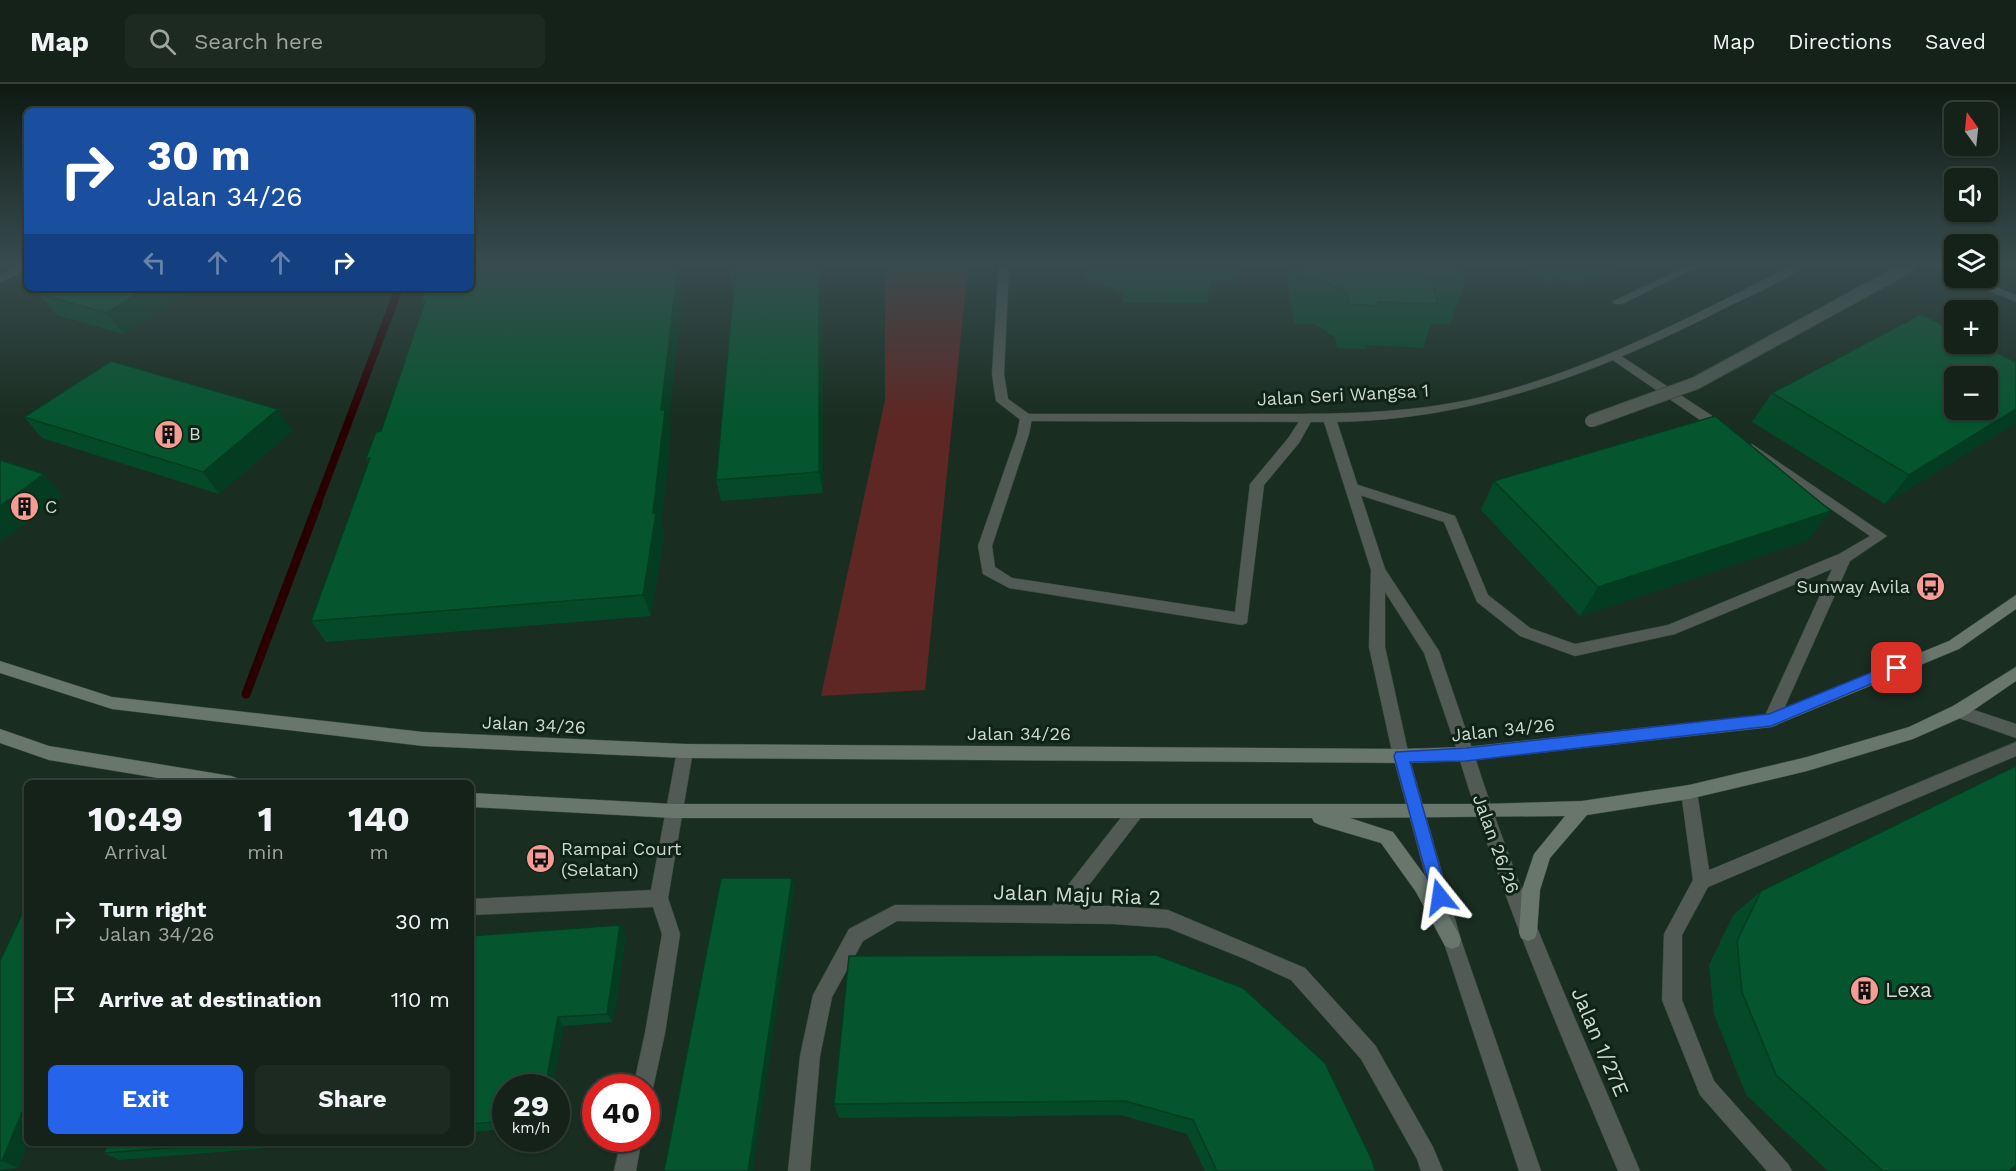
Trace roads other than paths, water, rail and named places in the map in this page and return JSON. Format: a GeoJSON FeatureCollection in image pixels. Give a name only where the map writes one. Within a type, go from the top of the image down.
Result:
{"type":"FeatureCollection","features":[{"type":"Feature","properties":{"kind":"main road","name":"Jalan 34/26"},"geometry":{"type":"LineString","coordinates":[[0,667],[112,703],[423,739],[685,751],[1401,756],[1466,754],[1771,720],[1954,645],[2016,601]]}},
{"type":"Feature","properties":{"kind":"main road"},"geometry":{"type":"LineString","coordinates":[[474,800],[674,811],[1482,811],[1582,808],[1689,792],[1818,761],[1913,732],[1959,711],[2014,675]]}},
{"type":"Feature","properties":{"kind":"main road"},"geometry":{"type":"LineString","coordinates":[[0,736],[49,753],[213,780]]}},
{"type":"Feature","properties":{"kind":"main road"},"geometry":{"type":"LineString","coordinates":[[1528,932],[1531,890],[1543,854],[1582,808]]}},
{"type":"Feature","properties":{"kind":"main road"},"geometry":{"type":"LineString","coordinates":[[1285,811],[1335,820],[1387,837],[1422,886],[1452,940]]}},
{"type":"Feature","properties":{"kind":"street"},"geometry":{"type":"LineString","coordinates":[[1001,317],[998,375],[1002,401],[1026,418],[1023,434],[986,546],[988,570],[1009,583],[1242,619],[1257,484],[1294,440],[1307,418]]}},
{"type":"Feature","properties":{"kind":"street","name":"Jalan Seri Wangsa 1"},"geometry":{"type":"LineString","coordinates":[[1026,418],[1329,418],[1428,411],[1506,393],[1588,368],[1698,317]]}},
{"type":"Feature","properties":{"kind":"street"},"geometry":{"type":"LineString","coordinates":[[1591,421],[1696,383],[1817,317]]}},
{"type":"Feature","properties":{"kind":"street"},"geometry":{"type":"LineString","coordinates":[[1352,489],[1450,519],[1482,598],[1525,632],[1575,650],[1670,630],[1844,558],[1880,536],[1615,356]]}},
{"type":"Feature","properties":{"kind":"street"},"geometry":{"type":"LineString","coordinates":[[1329,418],[1378,570],[1377,647],[1401,756],[1452,940],[1530,1171]]}},
{"type":"Feature","properties":{"kind":"street"},"geometry":{"type":"LineString","coordinates":[[1771,720],[1844,558]]}},
{"type":"Feature","properties":{"kind":"street","name":"Jalan 26/26"},"geometry":{"type":"LineString","coordinates":[[1378,570],[1431,651],[1466,754],[1482,811],[1528,932]]}},
{"type":"Feature","properties":{"kind":"street"},"geometry":{"type":"LineString","coordinates":[[1959,711],[2016,731]]}},
{"type":"Feature","properties":{"kind":"street"},"geometry":{"type":"LineString","coordinates":[[1702,881],[2016,749]]}},
{"type":"Feature","properties":{"kind":"street"},"geometry":{"type":"LineString","coordinates":[[646,1074],[656,1033],[671,934],[659,898],[685,751]]}},
{"type":"Feature","properties":{"kind":"street"},"geometry":{"type":"LineString","coordinates":[[1689,792],[1702,881],[1673,934],[1672,1000],[1707,1088],[1781,1171]]}},
{"type":"Feature","properties":{"kind":"street"},"geometry":{"type":"LineString","coordinates":[[1056,914],[1136,811]]}},
{"type":"Feature","properties":{"kind":"street"},"geometry":{"type":"LineString","coordinates":[[474,907],[659,898]]}},
{"type":"Feature","properties":{"kind":"street","name":"Jalan Maju Ria 2"},"geometry":{"type":"LineString","coordinates":[[799,1171],[810,1056],[823,996],[856,935],[895,913],[1056,914],[1168,919],[1298,974],[1368,1052],[1426,1154],[1432,1171]]}},
{"type":"Feature","properties":{"kind":"street","name":"Jalan 1/27E"},"geometry":{"type":"LineString","coordinates":[[1528,932],[1629,1171]]}},
{"type":"Feature","properties":{"kind":"street"},"geometry":{"type":"LineString","coordinates":[[625,1171],[629,1152]]}},
{"type":"Feature","properties":{"kind":"waterway"},"geometry":{"type":"LineString","coordinates":[[317,505],[388,317]]}},
{"type":"Feature","properties":{"kind":"waterway"},"geometry":{"type":"LineString","coordinates":[[246,694],[318,503]]}},
{"type":"Feature","properties":{"kind":"place","name":"B"},"geometry":{"type":"Point","coordinates":[168,434]}},
{"type":"Feature","properties":{"kind":"place","name":"C"},"geometry":{"type":"Point","coordinates":[24,507]}},
{"type":"Feature","properties":{"kind":"place","name":"Sunway Avila"},"geometry":{"type":"Point","coordinates":[1931,587]}},
{"type":"Feature","properties":{"kind":"place","name":"Rampai Court (Selatan)"},"geometry":{"type":"Point","coordinates":[540,859]}},
{"type":"Feature","properties":{"kind":"place","name":"Lexa"},"geometry":{"type":"Point","coordinates":[1864,990]}}]}
